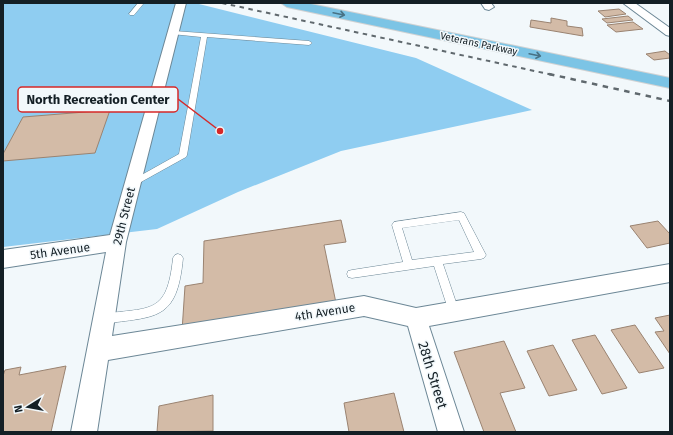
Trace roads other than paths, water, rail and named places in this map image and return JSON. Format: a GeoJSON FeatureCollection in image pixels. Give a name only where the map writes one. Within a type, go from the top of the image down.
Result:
{"type":"FeatureCollection","features":[{"type":"Feature","properties":{"kind":"main road","name":"Veterans Parkway"},"geometry":{"type":"LineString","coordinates":[[287,3],[670,83]]}},
{"type":"Feature","properties":{"kind":"main road","name":"Veterans Parkway"},"geometry":{"type":"LineString","coordinates":[[342,3],[585,51]]}},
{"type":"Feature","properties":{"kind":"street","name":"29th Street"},"geometry":{"type":"LineString","coordinates":[[84,432],[117,242],[181,3]]}},
{"type":"Feature","properties":{"kind":"street"},"geometry":{"type":"LineString","coordinates":[[628,3],[670,33]]}},
{"type":"Feature","properties":{"kind":"street","name":"5th Avenue"},"geometry":{"type":"LineString","coordinates":[[3,259],[117,242]]}},
{"type":"Feature","properties":{"kind":"street","name":"4th Avenue"},"geometry":{"type":"LineString","coordinates":[[98,350],[364,306],[416,318],[670,274]]}},
{"type":"Feature","properties":{"kind":"street","name":"28th Street"},"geometry":{"type":"LineString","coordinates":[[416,318],[451,432]]}},
{"type":"Feature","properties":{"kind":"lane"},"geometry":{"type":"LineString","coordinates":[[132,14],[141,3]]}},
{"type":"Feature","properties":{"kind":"lane"},"geometry":{"type":"LineString","coordinates":[[174,33],[308,43]]}},
{"type":"Feature","properties":{"kind":"lane"},"geometry":{"type":"LineString","coordinates":[[132,184],[183,155],[204,35]]}},
{"type":"Feature","properties":{"kind":"lane"},"geometry":{"type":"LineString","coordinates":[[352,274],[481,255],[461,216],[397,225],[409,265]]}},
{"type":"Feature","properties":{"kind":"lane"},"geometry":{"type":"LineString","coordinates":[[103,319],[157,310],[166,302],[177,270],[178,258]]}},
{"type":"Feature","properties":{"kind":"lane"},"geometry":{"type":"LineString","coordinates":[[437,262],[454,311]]}},
{"type":"Feature","properties":{"kind":"railway"},"geometry":{"type":"LineString","coordinates":[[222,3],[553,75]]}},
{"type":"Feature","properties":{"kind":"railway"},"geometry":{"type":"LineString","coordinates":[[549,74],[670,101]]}},
{"type":"Feature","properties":{"kind":"place","name":"North Recreation Center"},"geometry":{"type":"Point","coordinates":[220,131]}}]}
